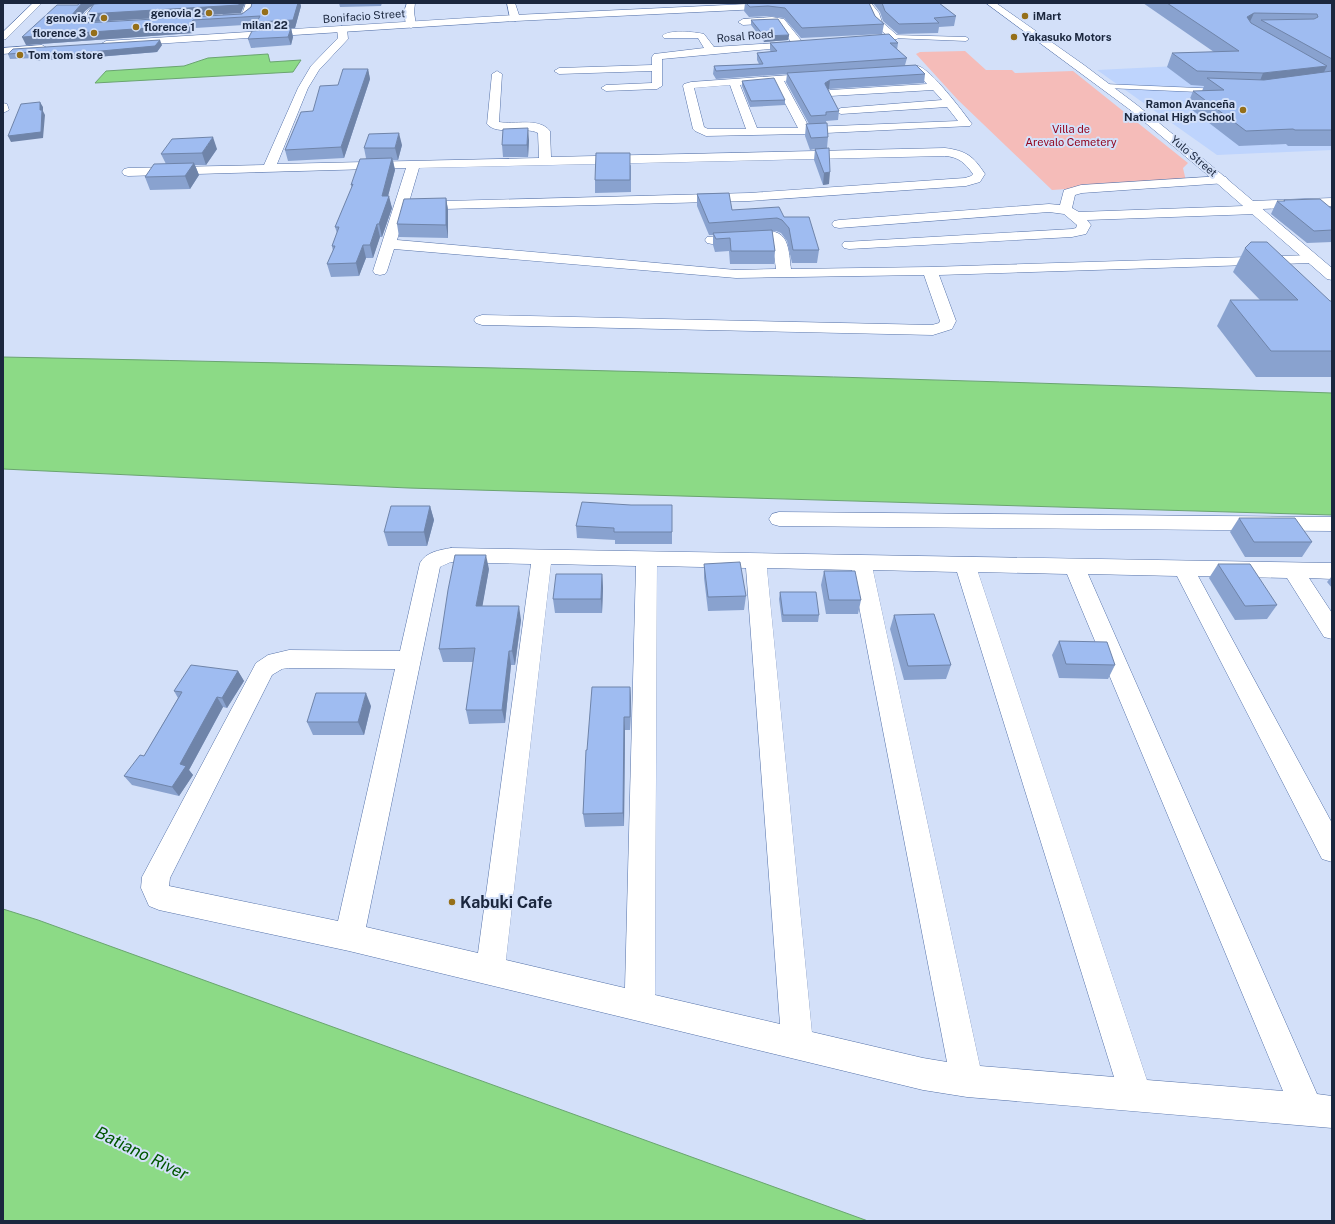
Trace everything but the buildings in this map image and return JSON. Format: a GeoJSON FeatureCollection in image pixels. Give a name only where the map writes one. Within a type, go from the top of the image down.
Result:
{"type":"FeatureCollection","features":[{"type":"Feature","properties":{"kind":"street"},"geometry":{"type":"LineString","coordinates":[[3,36],[38,3]]}},
{"type":"Feature","properties":{"kind":"street"},"geometry":{"type":"LineString","coordinates":[[118,24],[87,27],[81,25],[93,9],[98,7],[164,3]]}},
{"type":"Feature","properties":{"kind":"street"},"geometry":{"type":"LineString","coordinates":[[217,18],[247,15],[250,3]]}},
{"type":"Feature","properties":{"kind":"street"},"geometry":{"type":"LineString","coordinates":[[411,3],[409,12],[411,25]]}},
{"type":"Feature","properties":{"kind":"street"},"geometry":{"type":"LineString","coordinates":[[511,3],[516,18]]}},
{"type":"Feature","properties":{"kind":"street","name":"Bonifacio Street"},"geometry":{"type":"LineString","coordinates":[[99,44],[158,35],[342,29],[700,6],[822,3]]}},
{"type":"Feature","properties":{"kind":"street"},"geometry":{"type":"LineString","coordinates":[[866,3],[874,13],[878,23],[894,36]]}},
{"type":"Feature","properties":{"kind":"street","name":"Yulo Street"},"geometry":{"type":"LineString","coordinates":[[990,3],[1107,86],[1222,180],[1332,276]]}},
{"type":"Feature","properties":{"kind":"street"},"geometry":{"type":"LineString","coordinates":[[743,22],[772,20],[781,21],[798,44],[800,55]]}},
{"type":"Feature","properties":{"kind":"street"},"geometry":{"type":"LineString","coordinates":[[269,168],[303,88],[314,68],[343,39],[342,29]]}},
{"type":"Feature","properties":{"kind":"street"},"geometry":{"type":"LineString","coordinates":[[667,36],[693,34],[702,36],[711,51]]}},
{"type":"Feature","properties":{"kind":"street"},"geometry":{"type":"LineString","coordinates":[[880,38],[894,36]]}},
{"type":"Feature","properties":{"kind":"street","name":"Rosal Road"},"geometry":{"type":"LineString","coordinates":[[606,88],[657,86],[656,57],[658,56],[747,47],[798,44]]}},
{"type":"Feature","properties":{"kind":"street"},"geometry":{"type":"LineString","coordinates":[[3,51],[51,48]]}},
{"type":"Feature","properties":{"kind":"street"},"geometry":{"type":"LineString","coordinates":[[809,66],[818,76],[853,128]]}},
{"type":"Feature","properties":{"kind":"street"},"geometry":{"type":"LineString","coordinates":[[559,71],[657,68]]}},
{"type":"Feature","properties":{"kind":"street"},"geometry":{"type":"LineString","coordinates":[[918,69],[950,103],[966,124],[805,131],[706,133],[699,129],[688,85],[778,79],[918,69]]}},
{"type":"Feature","properties":{"kind":"street"},"geometry":{"type":"LineString","coordinates":[[497,74],[493,124],[506,127],[539,127],[544,131],[545,162]]}},
{"type":"Feature","properties":{"kind":"street"},"geometry":{"type":"LineString","coordinates":[[778,79],[805,131]]}},
{"type":"Feature","properties":{"kind":"street"},"geometry":{"type":"LineString","coordinates":[[734,82],[753,132]]}},
{"type":"Feature","properties":{"kind":"street"},"geometry":{"type":"LineString","coordinates":[[830,93],[935,87]]}},
{"type":"Feature","properties":{"kind":"street"},"geometry":{"type":"LineString","coordinates":[[841,111],[950,103]]}},
{"type":"Feature","properties":{"kind":"street"},"geometry":{"type":"LineString","coordinates":[[128,172],[945,152],[958,153],[967,158],[979,174],[976,179],[966,182],[749,196],[401,206]]}},
{"type":"Feature","properties":{"kind":"street"},"geometry":{"type":"LineString","coordinates":[[380,271],[414,164]]}},
{"type":"Feature","properties":{"kind":"street"},"geometry":{"type":"LineString","coordinates":[[1065,210],[1069,193],[1081,189],[1222,180]]}},
{"type":"Feature","properties":{"kind":"street"},"geometry":{"type":"LineString","coordinates":[[839,224],[1049,208],[1065,210],[1078,216],[1253,208],[1332,202]]}},
{"type":"Feature","properties":{"kind":"street"},"geometry":{"type":"LineString","coordinates":[[849,245],[1072,233],[1083,228],[1084,225],[1078,216]]}},
{"type":"Feature","properties":{"kind":"street"},"geometry":{"type":"LineString","coordinates":[[712,240],[775,236],[779,240],[784,272]]}},
{"type":"Feature","properties":{"kind":"street"},"geometry":{"type":"LineString","coordinates":[[389,244],[736,274],[784,272],[930,271],[1312,259]]}},
{"type":"Feature","properties":{"kind":"street"},"geometry":{"type":"LineString","coordinates":[[482,320],[933,330],[946,326],[948,321],[930,271]]}},
{"type":"Feature","properties":{"kind":"street"},"geometry":{"type":"LineString","coordinates":[[779,519],[1332,524]]}},
{"type":"Feature","properties":{"kind":"street"},"geometry":{"type":"LineString","coordinates":[[349,937],[430,563],[438,558],[451,555],[542,556],[1332,571]]}},
{"type":"Feature","properties":{"kind":"street"},"geometry":{"type":"LineString","coordinates":[[490,971],[542,556]]}},
{"type":"Feature","properties":{"kind":"street"},"geometry":{"type":"LineString","coordinates":[[640,1007],[647,558]]}},
{"type":"Feature","properties":{"kind":"street"},"geometry":{"type":"LineString","coordinates":[[756,560],[797,1044]]}},
{"type":"Feature","properties":{"kind":"street"},"geometry":{"type":"LineString","coordinates":[[861,562],[967,1081]]}},
{"type":"Feature","properties":{"kind":"street"},"geometry":{"type":"LineString","coordinates":[[965,564],[1136,1095]]}},
{"type":"Feature","properties":{"kind":"street"},"geometry":{"type":"LineString","coordinates":[[409,660],[289,659],[276,661],[264,669],[156,877],[155,888],[159,897],[349,937],[923,1074],[967,1081],[1320,1111],[1074,566]]}},
{"type":"Feature","properties":{"kind":"street"},"geometry":{"type":"LineString","coordinates":[[1184,568],[1332,850]]}},
{"type":"Feature","properties":{"kind":"street"},"geometry":{"type":"LineString","coordinates":[[1294,570],[1332,631]]}},
{"type":"Feature","properties":{"kind":"lane"},"geometry":{"type":"LineString","coordinates":[[894,36],[966,39]]}},
{"type":"Feature","properties":{"kind":"lane"},"geometry":{"type":"LineString","coordinates":[[1107,86],[1227,91]]}},
{"type":"Feature","properties":{"kind":"shaded area","name":"Ramon Avanceña National High School"},"geometry":{"type":"Polygon","coordinates":[[[1332,36],[1332,150],[1217,155],[1097,70],[1237,63],[1332,36]]]}},
{"type":"Feature","properties":{"kind":"green space","name":"Villa de Arevalo Cemetery"},"geometry":{"type":"Polygon","coordinates":[[[965,51],[986,70],[1012,70],[1015,73],[1073,71],[1188,163],[1183,168],[1186,181],[1052,190],[958,100],[916,54],[920,52],[965,51]]]}},
{"type":"Feature","properties":{"kind":"water"},"geometry":{"type":"Polygon","coordinates":[[[268,54],[270,62],[301,60],[293,72],[95,83],[106,71],[184,66],[208,58],[268,54]]]}},
{"type":"Feature","properties":{"kind":"water"},"geometry":{"type":"Polygon","coordinates":[[[3,357],[668,372],[1332,393],[1332,515],[408,488],[3,469],[3,357]]]}},
{"type":"Feature","properties":{"kind":"water","name":"Batiano River"},"geometry":{"type":"Polygon","coordinates":[[[3,909],[38,920],[868,1221],[3,1221],[3,909]]]}},
{"type":"Feature","properties":{"kind":"place","name":"milan 22"},"geometry":{"type":"Point","coordinates":[265,12]}},
{"type":"Feature","properties":{"kind":"place","name":"genovia 2"},"geometry":{"type":"Point","coordinates":[209,13]}},
{"type":"Feature","properties":{"kind":"place","name":"iMart"},"geometry":{"type":"Point","coordinates":[1025,16]}},
{"type":"Feature","properties":{"kind":"place","name":"genovia 7"},"geometry":{"type":"Point","coordinates":[104,18]}},
{"type":"Feature","properties":{"kind":"place","name":"florence 1"},"geometry":{"type":"Point","coordinates":[136,27]}},
{"type":"Feature","properties":{"kind":"place","name":"florence 3"},"geometry":{"type":"Point","coordinates":[94,33]}},
{"type":"Feature","properties":{"kind":"place","name":"Yakasuko Motors"},"geometry":{"type":"Point","coordinates":[1014,37]}},
{"type":"Feature","properties":{"kind":"place","name":"Tom tom store"},"geometry":{"type":"Point","coordinates":[20,55]}},
{"type":"Feature","properties":{"kind":"place","name":"Ramon Avanceña National High School"},"geometry":{"type":"Point","coordinates":[1243,110]}},
{"type":"Feature","properties":{"kind":"place","name":"Kabuki Cafe"},"geometry":{"type":"Point","coordinates":[452,902]}}]}
